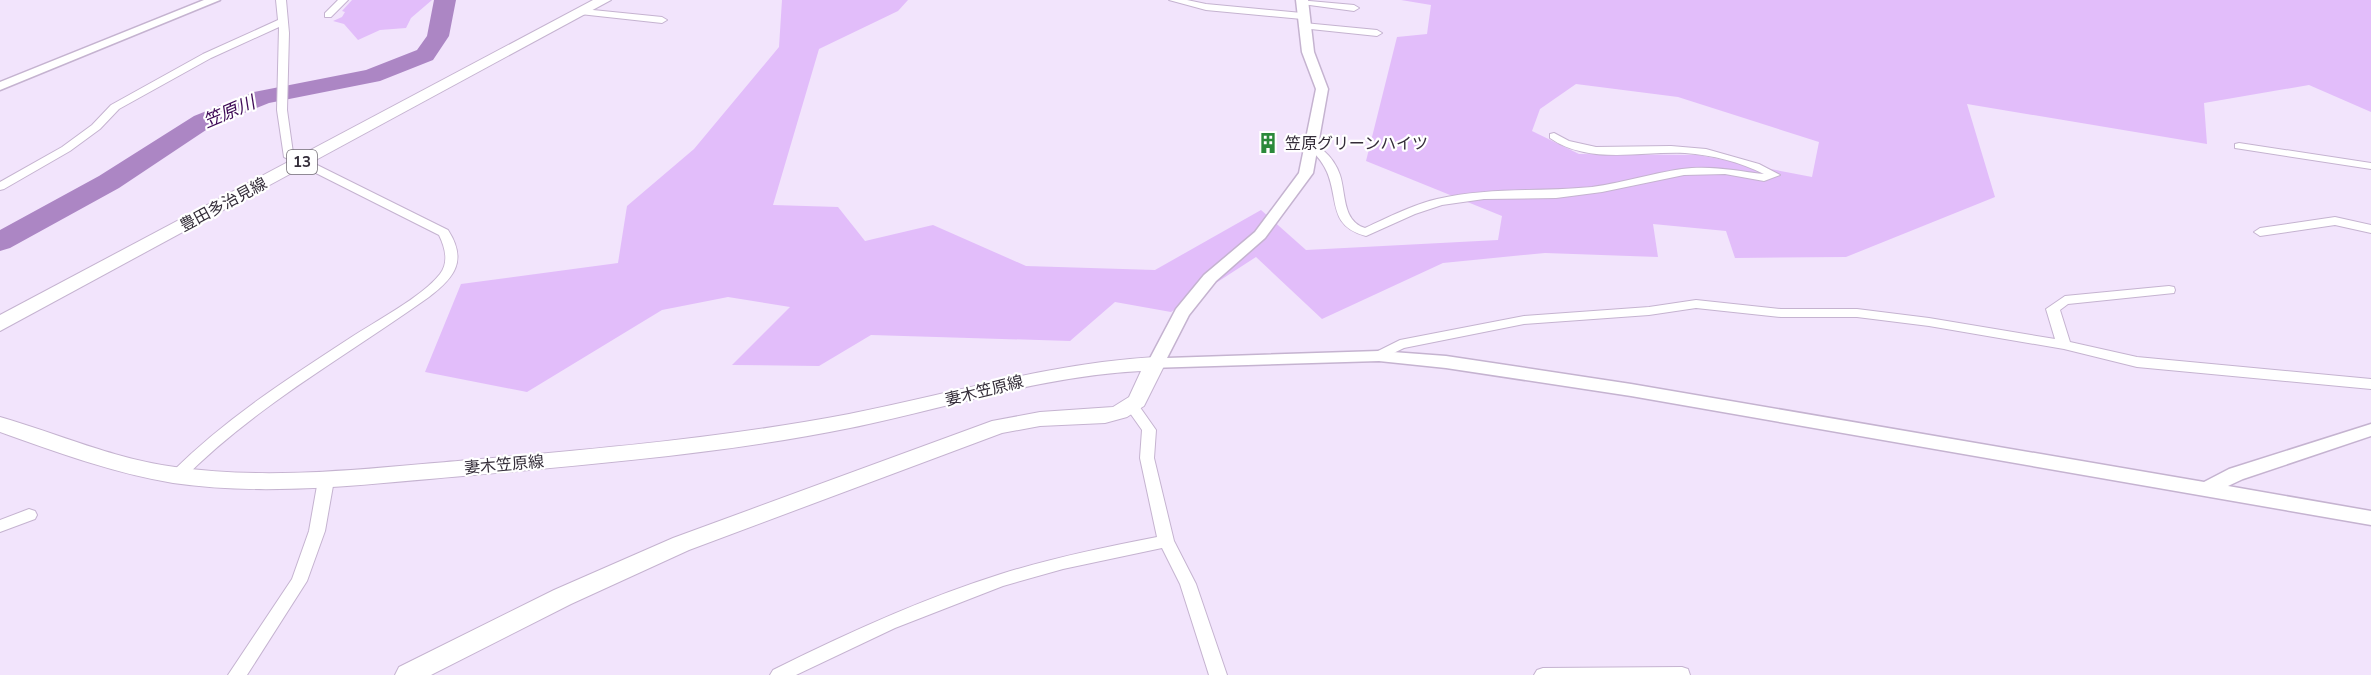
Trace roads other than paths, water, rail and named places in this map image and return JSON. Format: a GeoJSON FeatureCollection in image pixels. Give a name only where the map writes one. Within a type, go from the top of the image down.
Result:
{"type":"FeatureCollection","features":[{"type":"Feature","properties":{"kind":"main road","name":"豊田多治見線"},"geometry":{"type":"LineString","coordinates":[[0,324],[604,0]]}},
{"type":"Feature","properties":{"kind":"main road"},"geometry":{"type":"LineString","coordinates":[[408,675],[465,645],[607,578],[721,528],[999,426],[1040,419],[1105,416],[1132,406],[1155,364]]}},
{"type":"Feature","properties":{"kind":"main road","name":"妻木笠原線"},"geometry":{"type":"LineString","coordinates":[[0,424],[118,465],[177,476],[234,482],[326,480],[653,451],[764,437],[876,416],[1047,375],[1095,366],[1155,364]]}},
{"type":"Feature","properties":{"kind":"street"},"geometry":{"type":"LineString","coordinates":[[0,86],[213,0]]}},
{"type":"Feature","properties":{"kind":"street"},"geometry":{"type":"LineString","coordinates":[[177,476],[202,448],[266,401],[418,298],[448,272],[452,253],[444,233],[288,155],[285,148],[282,110],[284,84],[281,0]]}},
{"type":"Feature","properties":{"kind":"street"},"geometry":{"type":"LineString","coordinates":[[328,15],[343,0]]}},
{"type":"Feature","properties":{"kind":"street"},"geometry":{"type":"LineString","coordinates":[[1174,0],[1377,33]]}},
{"type":"Feature","properties":{"kind":"street"},"geometry":{"type":"LineString","coordinates":[[1233,9],[1239,0]]}},
{"type":"Feature","properties":{"kind":"street"},"geometry":{"type":"LineString","coordinates":[[1354,8],[1302,1],[1308,52],[1322,89],[1310,142],[1306,173],[1299,186],[1260,235],[1198,292],[1182,313],[1155,364],[1378,356],[1446,362],[1631,390],[2371,518]]}},
{"type":"Feature","properties":{"kind":"street"},"geometry":{"type":"LineString","coordinates":[[583,12],[662,20]]}},
{"type":"Feature","properties":{"kind":"street"},"geometry":{"type":"LineString","coordinates":[[0,187],[66,149],[96,127],[116,107],[188,66],[281,22]]}},
{"type":"Feature","properties":{"kind":"street"},"geometry":{"type":"LineString","coordinates":[[1310,142],[1326,159],[1334,175],[1339,204],[1347,221],[1356,229],[1366,232],[1421,208],[1484,195],[1556,194],[1602,189],[1684,172],[1725,171],[1764,178],[1774,175],[1701,152],[1583,149],[1561,143],[1554,136]]}},
{"type":"Feature","properties":{"kind":"street"},"geometry":{"type":"LineString","coordinates":[[2239,146],[2371,166]]}},
{"type":"Feature","properties":{"kind":"street"},"geometry":{"type":"LineString","coordinates":[[2260,232],[2335,221],[2371,229]]}},
{"type":"Feature","properties":{"kind":"street"},"geometry":{"type":"LineString","coordinates":[[2064,345],[2054,309],[2065,300],[2169,290]]}},
{"type":"Feature","properties":{"kind":"street"},"geometry":{"type":"LineString","coordinates":[[1378,356],[1400,345],[1524,320],[1649,311],[1696,304],[1781,313],[1857,313],[1929,322],[2064,345],[2137,362],[2371,384]]}},
{"type":"Feature","properties":{"kind":"street"},"geometry":{"type":"LineString","coordinates":[[1132,406],[1149,430],[1147,458],[1166,541],[1188,584],[1218,675]]}},
{"type":"Feature","properties":{"kind":"street"},"geometry":{"type":"LineString","coordinates":[[2207,489],[2236,474],[2371,429]]}},
{"type":"Feature","properties":{"kind":"street"},"geometry":{"type":"LineString","coordinates":[[237,675],[299,581],[316,531],[326,480]]}},
{"type":"Feature","properties":{"kind":"street"},"geometry":{"type":"LineString","coordinates":[[0,526],[29,515]]}},
{"type":"Feature","properties":{"kind":"street"},"geometry":{"type":"LineString","coordinates":[[779,675],[851,638],[1001,580],[1083,558],[1166,541]]}},
{"type":"Feature","properties":{"kind":"street"},"geometry":{"type":"LineString","coordinates":[[1543,675],[1682,674]]}},
{"type":"Feature","properties":{"kind":"waterway","name":"笠原川"},"geometry":{"type":"LineString","coordinates":[[0,242],[109,182],[203,121],[263,97],[372,76],[425,55],[438,36],[445,0]]}},
{"type":"Feature","properties":{"kind":"place","name":"笠原グリーンハイツ"},"geometry":{"type":"Point","coordinates":[1268,143]}}]}
